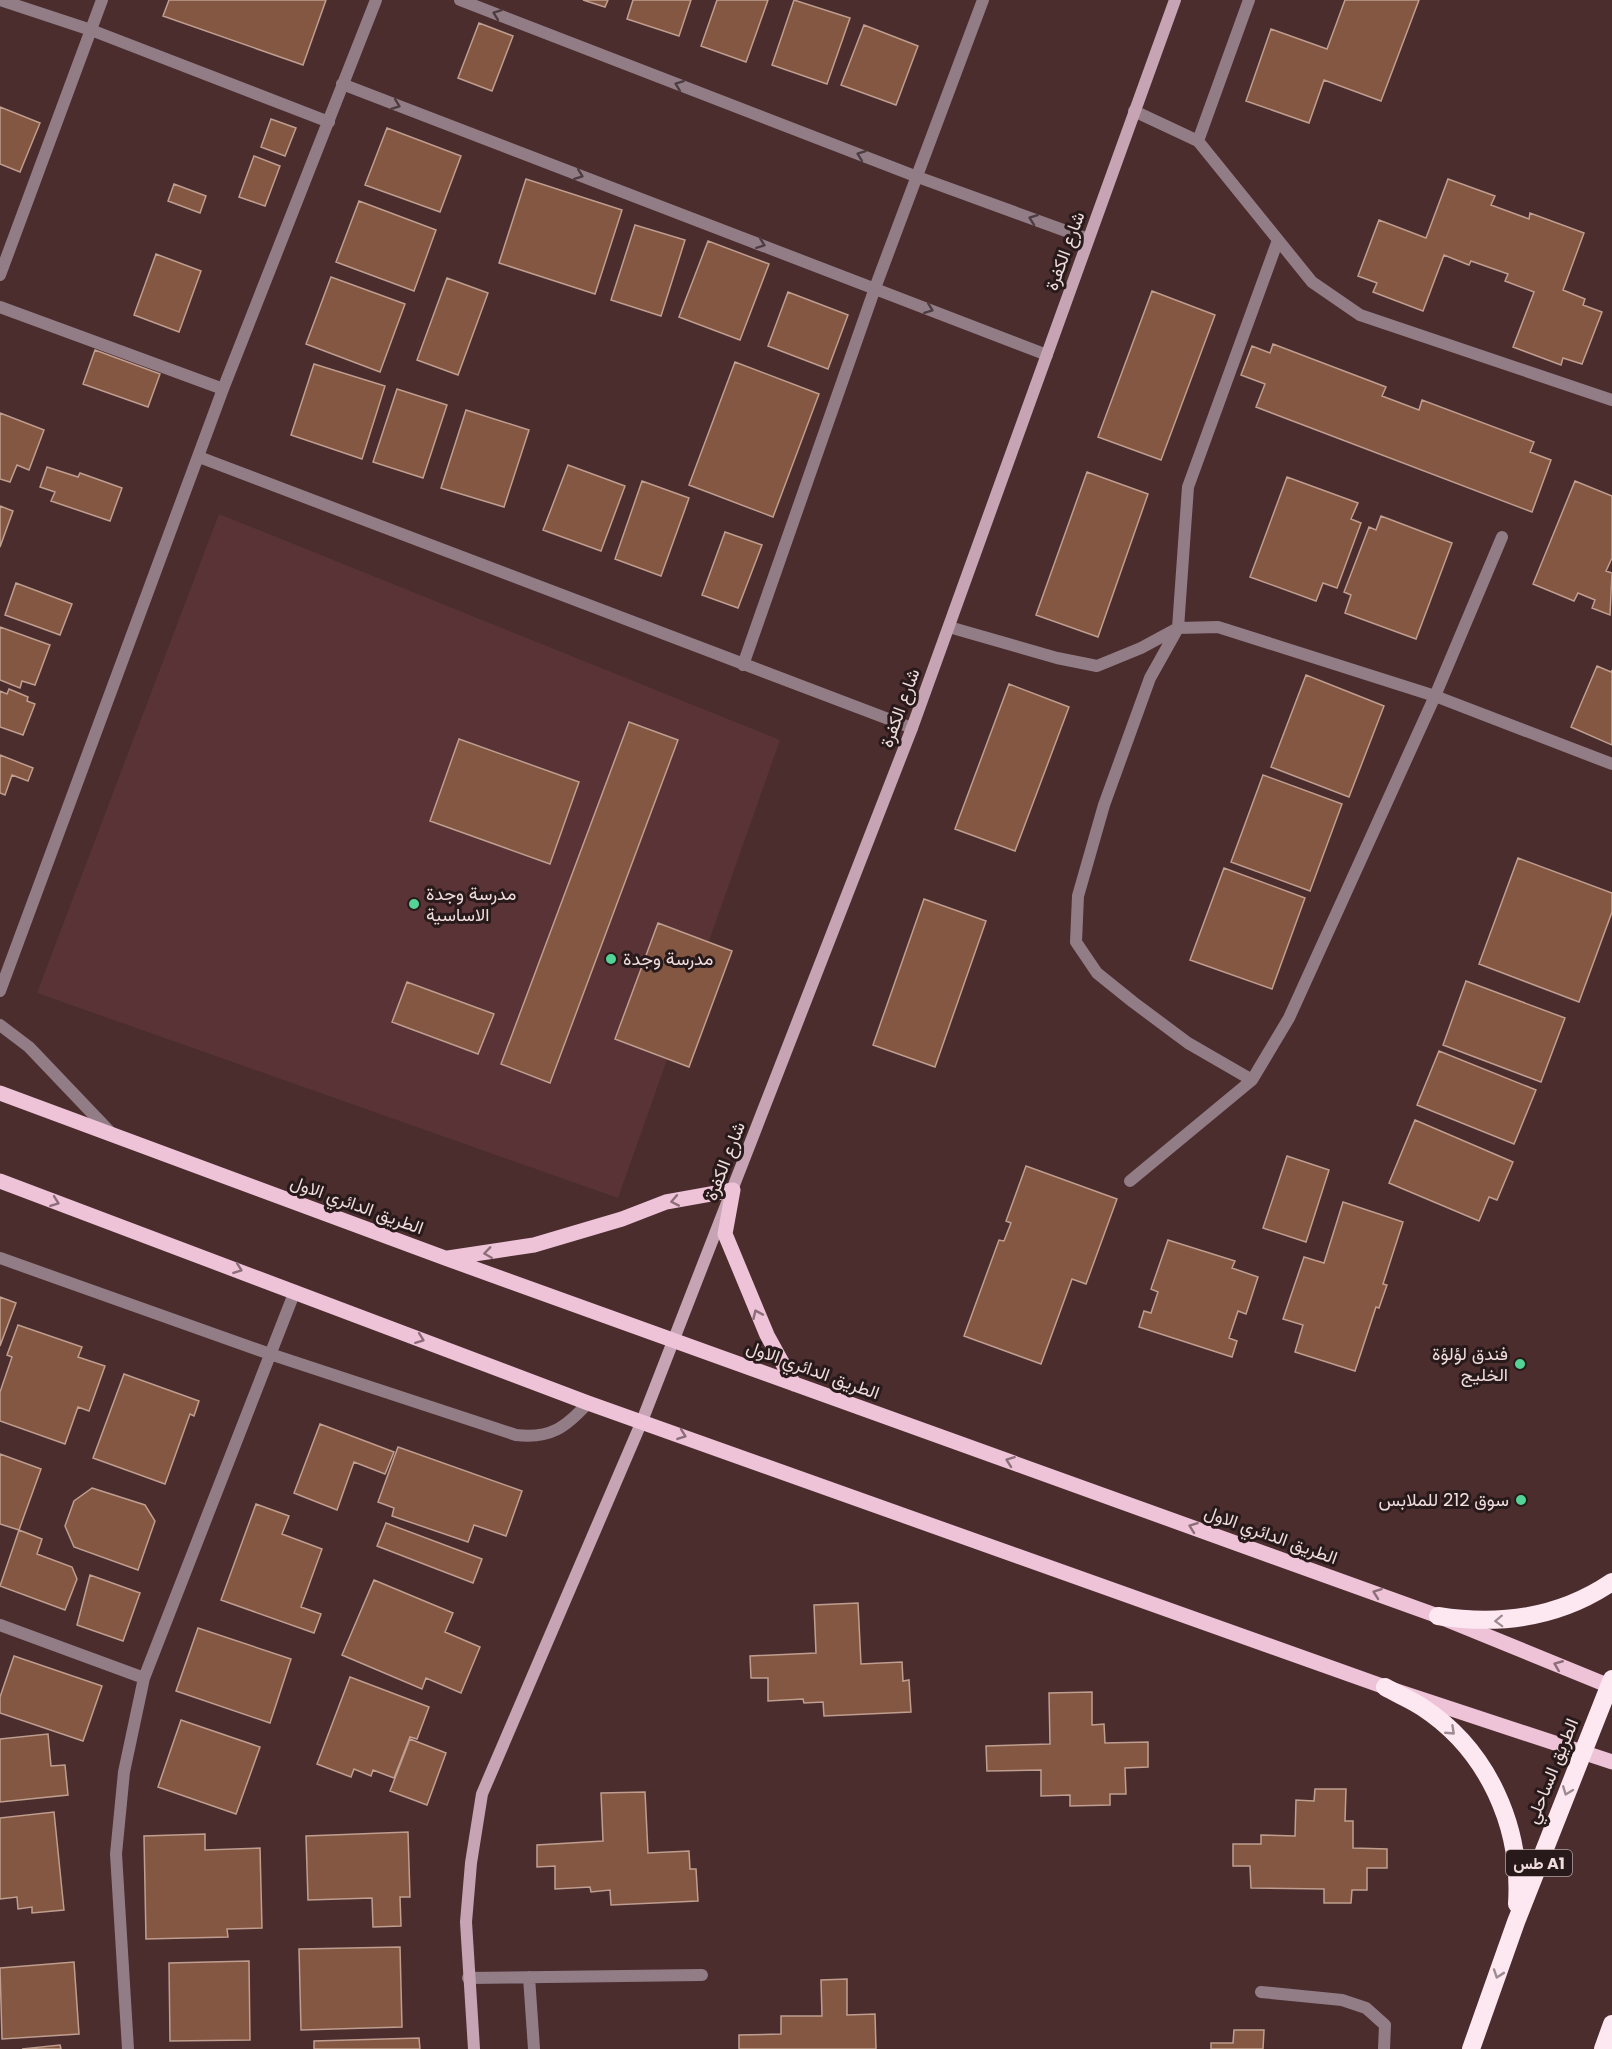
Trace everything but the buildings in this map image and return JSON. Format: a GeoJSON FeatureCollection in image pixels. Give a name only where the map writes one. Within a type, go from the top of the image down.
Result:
{"type":"FeatureCollection","features":[{"type":"Feature","properties":{"kind":"highway"},"geometry":{"type":"LineString","coordinates":[[1438,1616],[1492,1621],[1535,1616],[1566,1607],[1612,1582]]}},
{"type":"Feature","properties":{"kind":"highway","name":"الطريق الساحلي"},"geometry":{"type":"LineString","coordinates":[[1472,2049],[1516,1922],[1611,1684]]}},
{"type":"Feature","properties":{"kind":"highway"},"geometry":{"type":"LineString","coordinates":[[1385,1688],[1422,1707],[1454,1733],[1481,1764],[1501,1801],[1514,1840],[1518,1881],[1516,1922]]}},
{"type":"Feature","properties":{"kind":"highway"},"geometry":{"type":"LineString","coordinates":[[1602,2049],[1612,2024]]}},
{"type":"Feature","properties":{"kind":"main road","name":"الطريق الدائري الاول"},"geometry":{"type":"LineString","coordinates":[[0,1093],[445,1258],[1438,1616],[1611,1684]]}},
{"type":"Feature","properties":{"kind":"main road"},"geometry":{"type":"LineString","coordinates":[[0,1181],[588,1403],[1385,1688],[1612,1762]]}},
{"type":"Feature","properties":{"kind":"main road"},"geometry":{"type":"LineString","coordinates":[[445,1258],[534,1245],[611,1223],[666,1202],[733,1190],[725,1234],[767,1335],[794,1384]]}},
{"type":"Feature","properties":{"kind":"street"},"geometry":{"type":"LineString","coordinates":[[0,0],[91,30],[329,122]]}},
{"type":"Feature","properties":{"kind":"street"},"geometry":{"type":"LineString","coordinates":[[0,275],[102,0]]}},
{"type":"Feature","properties":{"kind":"street"},"geometry":{"type":"LineString","coordinates":[[0,991],[223,389],[376,0]]}},
{"type":"Feature","properties":{"kind":"street"},"geometry":{"type":"LineString","coordinates":[[460,0],[915,176],[1088,239]]}},
{"type":"Feature","properties":{"kind":"street"},"geometry":{"type":"LineString","coordinates":[[743,665],[915,176],[983,0]]}},
{"type":"Feature","properties":{"kind":"street","name":"شارع الكفرة"},"geometry":{"type":"LineString","coordinates":[[474,2049],[466,1922],[482,1794],[642,1421],[912,728],[1175,0]]}},
{"type":"Feature","properties":{"kind":"street"},"geometry":{"type":"LineString","coordinates":[[1198,141],[1249,0]]}},
{"type":"Feature","properties":{"kind":"street"},"geometry":{"type":"LineString","coordinates":[[342,84],[1047,355]]}},
{"type":"Feature","properties":{"kind":"street"},"geometry":{"type":"LineString","coordinates":[[1134,111],[1198,141],[1312,282],[1360,315],[1612,400]]}},
{"type":"Feature","properties":{"kind":"street"},"geometry":{"type":"LineString","coordinates":[[1252,1080],[1188,1043],[1097,974],[1076,942],[1078,896],[1104,805],[1150,678],[1178,628],[1188,487],[1278,240]]}},
{"type":"Feature","properties":{"kind":"street"},"geometry":{"type":"LineString","coordinates":[[0,307],[223,389]]}},
{"type":"Feature","properties":{"kind":"street"},"geometry":{"type":"LineString","coordinates":[[199,457],[912,728]]}},
{"type":"Feature","properties":{"kind":"street"},"geometry":{"type":"LineString","coordinates":[[1130,1181],[1252,1080],[1289,1018],[1435,696],[1502,537]]}},
{"type":"Feature","properties":{"kind":"street"},"geometry":{"type":"LineString","coordinates":[[949,627],[1057,658],[1097,666],[1141,648],[1178,628],[1218,627],[1435,696],[1612,764]]}},
{"type":"Feature","properties":{"kind":"street"},"geometry":{"type":"LineString","coordinates":[[0,1025],[29,1047],[112,1135]]}},
{"type":"Feature","properties":{"kind":"street"},"geometry":{"type":"LineString","coordinates":[[0,1257],[270,1354],[516,1435],[538,1436],[554,1432],[569,1424],[588,1403]]}},
{"type":"Feature","properties":{"kind":"street"},"geometry":{"type":"LineString","coordinates":[[128,2049],[116,1854],[124,1772],[144,1678],[295,1291]]}},
{"type":"Feature","properties":{"kind":"street"},"geometry":{"type":"LineString","coordinates":[[0,1625],[144,1678]]}},
{"type":"Feature","properties":{"kind":"street"},"geometry":{"type":"LineString","coordinates":[[468,1978],[702,1975]]}},
{"type":"Feature","properties":{"kind":"street"},"geometry":{"type":"LineString","coordinates":[[529,1977],[534,2049]]}},
{"type":"Feature","properties":{"kind":"street"},"geometry":{"type":"LineString","coordinates":[[1261,1992],[1342,2000],[1366,2008],[1385,2025],[1384,2049]]}},
{"type":"Feature","properties":{"kind":"shaded area"},"geometry":{"type":"Polygon","coordinates":[[[219,514],[780,740],[618,1198],[37,993],[219,514]]]}},
{"type":"Feature","properties":{"kind":"place","name":"مدرسة وجدة الاساسية"},"geometry":{"type":"Point","coordinates":[414,904]}},
{"type":"Feature","properties":{"kind":"place","name":"مدرسة وجدة"},"geometry":{"type":"Point","coordinates":[611,959]}},
{"type":"Feature","properties":{"kind":"place","name":"فندق لؤلؤة الخليج"},"geometry":{"type":"Point","coordinates":[1520,1364]}},
{"type":"Feature","properties":{"kind":"place","name":"سوق 212 للملابس"},"geometry":{"type":"Point","coordinates":[1521,1500]}}]}
